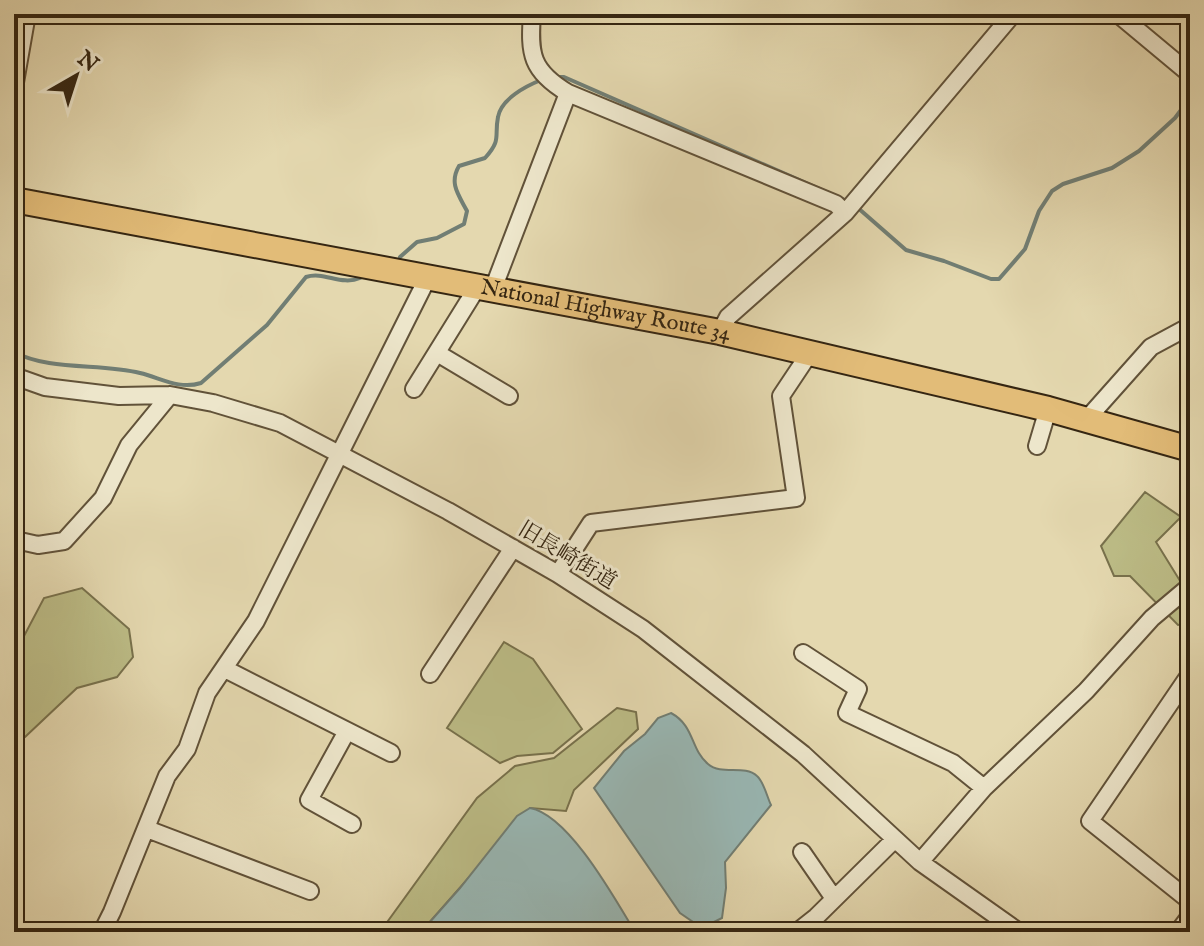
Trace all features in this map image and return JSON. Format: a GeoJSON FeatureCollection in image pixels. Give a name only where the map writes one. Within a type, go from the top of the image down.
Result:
{"type":"FeatureCollection","features":[{"type":"Feature","properties":{"kind":"highway","name":"National Highway Route 34"},"geometry":{"type":"LineString","coordinates":[[14,200],[811,351],[1048,409],[1190,449]]}},
{"type":"Feature","properties":{"kind":"street"},"geometry":{"type":"LineString","coordinates":[[14,88],[27,14]]}},
{"type":"Feature","properties":{"kind":"street"},"geometry":{"type":"LineString","coordinates":[[532,14],[529,44],[532,58],[547,78],[568,93],[836,204],[845,213]]}},
{"type":"Feature","properties":{"kind":"street"},"geometry":{"type":"LineString","coordinates":[[720,332],[728,317],[845,213],[1013,14]]}},
{"type":"Feature","properties":{"kind":"street"},"geometry":{"type":"LineString","coordinates":[[1118,14],[1189,73]]}},
{"type":"Feature","properties":{"kind":"street"},"geometry":{"type":"LineString","coordinates":[[414,389],[486,288],[568,93]]}},
{"type":"Feature","properties":{"kind":"street"},"geometry":{"type":"LineString","coordinates":[[102,932],[167,776],[187,749],[207,693],[256,621],[428,277]]}},
{"type":"Feature","properties":{"kind":"street"},"geometry":{"type":"LineString","coordinates":[[1086,420],[1151,347],[1190,326]]}},
{"type":"Feature","properties":{"kind":"street"},"geometry":{"type":"LineString","coordinates":[[558,574],[591,523],[796,498],[781,396],[811,351]]}},
{"type":"Feature","properties":{"kind":"street"},"geometry":{"type":"LineString","coordinates":[[437,353],[509,396]]}},
{"type":"Feature","properties":{"kind":"street","name":"旧長崎街道"},"geometry":{"type":"LineString","coordinates":[[14,376],[45,387],[119,396],[170,395],[213,403],[280,423],[513,548],[643,629],[733,697],[803,754],[920,862],[1019,932]]}},
{"type":"Feature","properties":{"kind":"street"},"geometry":{"type":"LineString","coordinates":[[14,545],[20,541],[38,545],[64,541],[103,498],[129,445],[170,395]]}},
{"type":"Feature","properties":{"kind":"street"},"geometry":{"type":"LineString","coordinates":[[1037,446],[1048,409]]}},
{"type":"Feature","properties":{"kind":"street"},"geometry":{"type":"LineString","coordinates":[[430,674],[513,548]]}},
{"type":"Feature","properties":{"kind":"street"},"geometry":{"type":"LineString","coordinates":[[920,862],[984,788],[1086,691],[1152,618],[1190,586]]}},
{"type":"Feature","properties":{"kind":"street"},"geometry":{"type":"LineString","coordinates":[[803,653],[858,689],[847,713],[953,763],[984,788]]}},
{"type":"Feature","properties":{"kind":"street"},"geometry":{"type":"LineString","coordinates":[[225,669],[391,753]]}},
{"type":"Feature","properties":{"kind":"street"},"geometry":{"type":"LineString","coordinates":[[1190,674],[1090,821],[1190,901]]}},
{"type":"Feature","properties":{"kind":"street"},"geometry":{"type":"LineString","coordinates":[[347,731],[309,800],[352,824]]}},
{"type":"Feature","properties":{"kind":"street"},"geometry":{"type":"LineString","coordinates":[[147,829],[310,891]]}},
{"type":"Feature","properties":{"kind":"street"},"geometry":{"type":"LineString","coordinates":[[797,932],[895,839]]}},
{"type":"Feature","properties":{"kind":"street"},"geometry":{"type":"LineString","coordinates":[[802,852],[833,897]]}},
{"type":"Feature","properties":{"kind":"street"},"geometry":{"type":"LineString","coordinates":[[1178,932],[1190,916]]}},
{"type":"Feature","properties":{"kind":"green space"},"geometry":{"type":"Polygon","coordinates":[[[1145,492],[1181,517],[1156,542],[1190,597],[1190,623],[1178,625],[1130,576],[1114,576],[1101,546],[1145,492]]]}},
{"type":"Feature","properties":{"kind":"green space"},"geometry":{"type":"Polygon","coordinates":[[[82,588],[129,629],[133,657],[117,677],[77,688],[25,737],[14,738],[14,655],[44,598],[82,588]]]}},
{"type":"Feature","properties":{"kind":"green space"},"geometry":{"type":"Polygon","coordinates":[[[504,642],[533,659],[582,729],[553,753],[517,756],[500,763],[447,728],[504,642]]]}},
{"type":"Feature","properties":{"kind":"green space"},"geometry":{"type":"Polygon","coordinates":[[[617,708],[636,712],[638,729],[574,790],[566,811],[530,808],[421,932],[380,932],[477,798],[515,766],[554,758],[617,708]]]}},
{"type":"Feature","properties":{"kind":"water"},"geometry":{"type":"Polygon","coordinates":[[[671,713],[684,724],[698,752],[708,764],[757,776],[771,805],[725,862],[722,918],[702,928],[680,913],[594,788],[624,751],[645,734],[658,718],[671,713]]]}},
{"type":"Feature","properties":{"kind":"water"},"geometry":{"type":"Polygon","coordinates":[[[530,808],[545,814],[575,842],[590,860],[635,932],[421,932],[517,816],[530,808]]]}},
{"type":"Feature","properties":{"kind":"waterway"},"geometry":{"type":"LineString","coordinates":[[554,77],[564,77],[847,201]]}},
{"type":"Feature","properties":{"kind":"waterway"},"geometry":{"type":"LineString","coordinates":[[400,257],[417,242],[437,238],[464,224],[467,211],[455,183],[459,166],[485,158],[496,142],[498,117],[504,104],[541,80]]}},
{"type":"Feature","properties":{"kind":"waterway"},"geometry":{"type":"LineString","coordinates":[[858,208],[906,250],[999,279],[1025,249],[1039,211],[1052,191],[1063,184],[1112,168],[1139,151],[1175,118],[1190,98]]}},
{"type":"Feature","properties":{"kind":"waterway"},"geometry":{"type":"LineString","coordinates":[[14,352],[43,362],[125,370],[193,385],[201,383],[267,325],[306,277],[360,278]]}}]}
